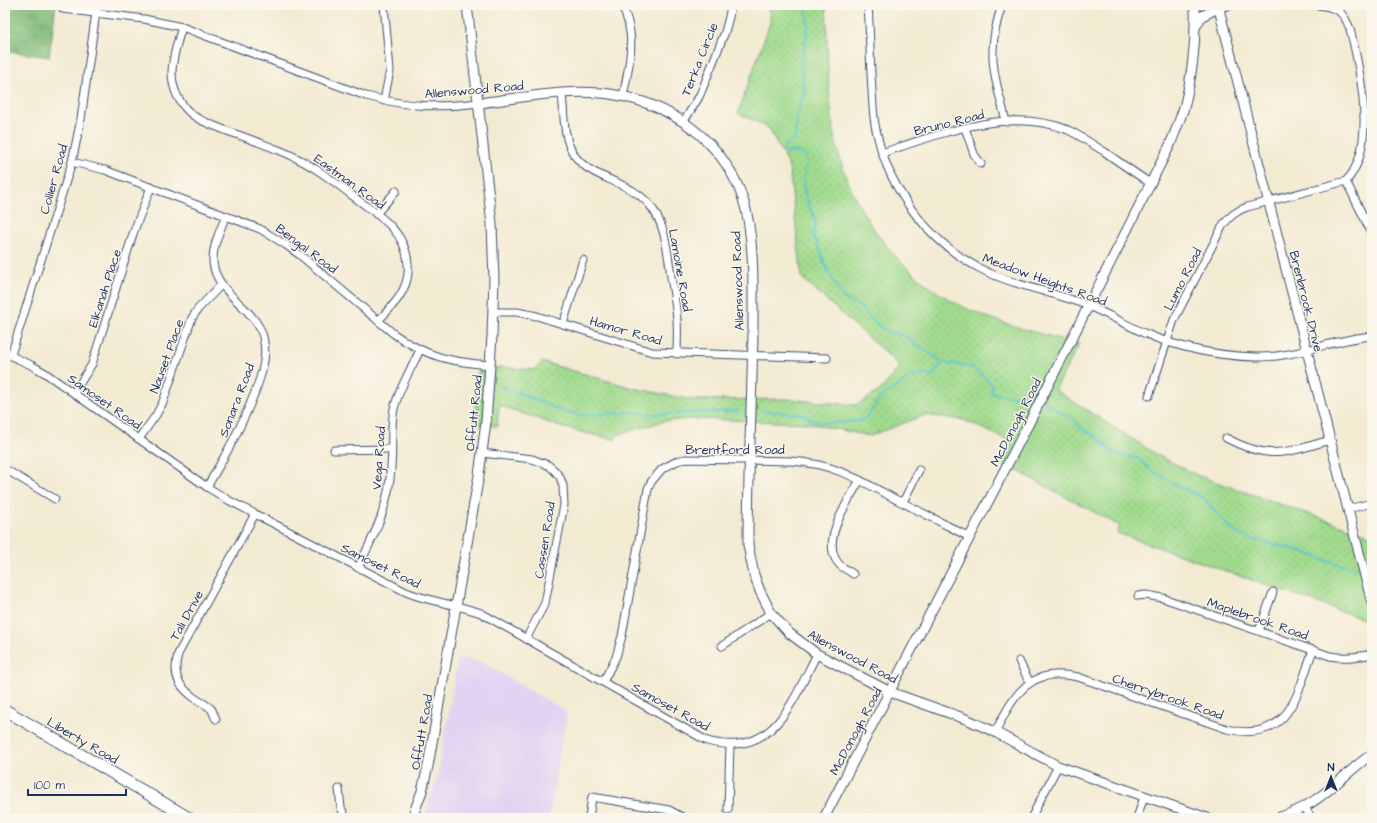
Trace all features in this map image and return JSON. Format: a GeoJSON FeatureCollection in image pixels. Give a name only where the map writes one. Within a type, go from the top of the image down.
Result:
{"type":"FeatureCollection","features":[{"type":"Feature","properties":{"kind":"main road","name":"Liberty Road"},"geometry":{"type":"LineString","coordinates":[[5,710],[189,818]]}},
{"type":"Feature","properties":{"kind":"street","name":"Collier Road"},"geometry":{"type":"LineString","coordinates":[[8,354],[72,162],[81,119],[97,5]]}},
{"type":"Feature","properties":{"kind":"street"},"geometry":{"type":"LineString","coordinates":[[384,5],[390,70],[384,100]]}},
{"type":"Feature","properties":{"kind":"street","name":"Offutt Road"},"geometry":{"type":"LineString","coordinates":[[412,818],[419,803],[425,781],[456,606],[482,453],[490,365],[493,312],[493,236],[467,5]]}},
{"type":"Feature","properties":{"kind":"street","name":"Terka Circle"},"geometry":{"type":"LineString","coordinates":[[684,121],[699,97],[704,85],[725,32],[731,5]]}},
{"type":"Feature","properties":{"kind":"street","name":"Meadow Heights Road"},"geometry":{"type":"LineString","coordinates":[[868,5],[876,134],[882,153],[895,184],[905,200],[932,234],[954,253],[988,272],[1088,306],[1167,342],[1202,351],[1243,357],[1270,357],[1307,350],[1353,338],[1372,336]]}},
{"type":"Feature","properties":{"kind":"street"},"geometry":{"type":"LineString","coordinates":[[1002,5],[997,20],[992,52],[1006,122]]}},
{"type":"Feature","properties":{"kind":"street","name":"McDonogh Road"},"geometry":{"type":"LineString","coordinates":[[824,818],[1044,394],[1170,145],[1185,104],[1191,72],[1196,26],[1195,5]]}},
{"type":"Feature","properties":{"kind":"street"},"geometry":{"type":"LineString","coordinates":[[1196,26],[1202,16],[1206,13],[1218,7],[1232,5]]}},
{"type":"Feature","properties":{"kind":"street"},"geometry":{"type":"LineString","coordinates":[[1316,5],[1338,10],[1347,20],[1368,101],[1370,124],[1366,154],[1355,175],[1346,181],[1372,234]]}},
{"type":"Feature","properties":{"kind":"street"},"geometry":{"type":"LineString","coordinates":[[622,6],[629,26],[631,47],[623,96]]}},
{"type":"Feature","properties":{"kind":"street","name":"Brenbrook Drive"},"geometry":{"type":"LineString","coordinates":[[1218,7],[1372,603]]}},
{"type":"Feature","properties":{"kind":"street","name":"Allenswood Road"},"geometry":{"type":"LineString","coordinates":[[63,9],[157,21],[182,27],[366,96],[400,104],[432,107],[562,94],[593,93],[623,96],[651,104],[684,121],[713,148],[735,180],[743,199],[748,220],[753,302],[748,544],[750,560],[760,591],[771,613],[788,633],[817,654],[890,692],[959,716],[995,732],[1058,766],[1207,818]]}},
{"type":"Feature","properties":{"kind":"street","name":"Eastman Road"},"geometry":{"type":"LineString","coordinates":[[182,27],[173,58],[172,79],[174,89],[187,110],[196,117],[208,123],[283,152],[318,170],[376,214],[401,238],[406,247],[408,268],[404,290],[398,300],[378,321]]}},
{"type":"Feature","properties":{"kind":"street","name":"Lamoine Road"},"geometry":{"type":"LineString","coordinates":[[562,94],[567,136],[569,144],[578,160],[592,171],[620,183],[643,198],[652,208],[658,219],[666,242],[676,312],[677,354]]}},
{"type":"Feature","properties":{"kind":"street","name":"Bruno Road"},"geometry":{"type":"LineString","coordinates":[[882,153],[950,131],[965,128],[1006,122],[1042,123],[1056,126],[1084,138],[1150,183]]}},
{"type":"Feature","properties":{"kind":"street"},"geometry":{"type":"LineString","coordinates":[[965,128],[974,154],[981,164]]}},
{"type":"Feature","properties":{"kind":"street","name":"Bengal Road"},"geometry":{"type":"LineString","coordinates":[[72,162],[105,170],[260,229],[286,245],[394,334],[420,350],[450,361],[490,365]]}},
{"type":"Feature","properties":{"kind":"street","name":"Lumo Road"},"geometry":{"type":"LineString","coordinates":[[1149,396],[1182,303],[1223,225],[1230,216],[1237,211],[1346,181]]}},
{"type":"Feature","properties":{"kind":"street","name":"Elkanah Place"},"geometry":{"type":"LineString","coordinates":[[74,393],[92,364],[134,232],[151,187]]}},
{"type":"Feature","properties":{"kind":"street"},"geometry":{"type":"LineString","coordinates":[[376,214],[396,191]]}},
{"type":"Feature","properties":{"kind":"street","name":"Sonara Road"},"geometry":{"type":"LineString","coordinates":[[207,487],[241,427],[261,374],[265,352],[262,333],[257,322],[252,315],[228,293],[216,275],[213,257],[217,237],[226,216]]}},
{"type":"Feature","properties":{"kind":"street"},"geometry":{"type":"LineString","coordinates":[[563,324],[583,260]]}},
{"type":"Feature","properties":{"kind":"street","name":"Nauset Place"},"geometry":{"type":"LineString","coordinates":[[139,439],[156,415],[163,402],[192,318],[198,309],[221,284]]}},
{"type":"Feature","properties":{"kind":"street","name":"Hamor Road"},"geometry":{"type":"LineString","coordinates":[[493,312],[527,314],[652,352],[827,358]]}},
{"type":"Feature","properties":{"kind":"street","name":"Vega Road"},"geometry":{"type":"LineString","coordinates":[[358,568],[378,529],[384,513],[390,482],[394,410],[399,395],[420,350]]}},
{"type":"Feature","properties":{"kind":"street","name":"Samoset Road"},"geometry":{"type":"LineString","coordinates":[[8,354],[31,365],[74,393],[207,487],[254,514],[406,592],[418,597],[481,613],[707,741],[730,745],[755,739],[766,734],[776,726],[789,708],[817,654]]}},
{"type":"Feature","properties":{"kind":"street"},"geometry":{"type":"LineString","coordinates":[[1226,438],[1255,451],[1266,453],[1290,451],[1330,440]]}},
{"type":"Feature","properties":{"kind":"street"},"geometry":{"type":"LineString","coordinates":[[334,450],[392,449]]}},
{"type":"Feature","properties":{"kind":"street","name":"Cassen Road"},"geometry":{"type":"LineString","coordinates":[[482,453],[540,461],[554,470],[560,477],[564,505],[548,592],[541,612],[526,639]]}},
{"type":"Feature","properties":{"kind":"street","name":"Brentford Road"},"geometry":{"type":"LineString","coordinates":[[603,682],[616,657],[622,636],[646,498],[651,482],[662,469],[677,461],[696,458],[804,462],[817,464],[844,472],[969,537]]}},
{"type":"Feature","properties":{"kind":"street"},"geometry":{"type":"LineString","coordinates":[[5,469],[55,499]]}},
{"type":"Feature","properties":{"kind":"street"},"geometry":{"type":"LineString","coordinates":[[903,502],[919,470]]}},
{"type":"Feature","properties":{"kind":"street"},"geometry":{"type":"LineString","coordinates":[[853,574],[837,561],[833,547],[833,538],[837,523],[860,480]]}},
{"type":"Feature","properties":{"kind":"street"},"geometry":{"type":"LineString","coordinates":[[1348,509],[1372,503]]}},
{"type":"Feature","properties":{"kind":"street","name":"Tali Drive"},"geometry":{"type":"LineString","coordinates":[[216,719],[211,708],[193,697],[183,688],[176,678],[175,665],[178,654],[254,514]]}},
{"type":"Feature","properties":{"kind":"street"},"geometry":{"type":"LineString","coordinates":[[1259,631],[1273,592]]}},
{"type":"Feature","properties":{"kind":"street","name":"Maplebrook Road"},"geometry":{"type":"LineString","coordinates":[[1138,596],[1146,595],[1163,598],[1313,650],[1341,658],[1360,657],[1372,654]]}},
{"type":"Feature","properties":{"kind":"street"},"geometry":{"type":"LineString","coordinates":[[722,646],[771,613]]}},
{"type":"Feature","properties":{"kind":"street","name":"Cherrybrook Road"},"geometry":{"type":"LineString","coordinates":[[995,732],[1015,695],[1030,683],[1052,674],[1066,674],[1078,677],[1227,729],[1248,733],[1268,728],[1278,723],[1289,711],[1297,696],[1313,650]]}},
{"type":"Feature","properties":{"kind":"street"},"geometry":{"type":"LineString","coordinates":[[1019,661],[1030,683]]}},
{"type":"Feature","properties":{"kind":"street"},"geometry":{"type":"LineString","coordinates":[[728,810],[730,745]]}},
{"type":"Feature","properties":{"kind":"street"},"geometry":{"type":"LineString","coordinates":[[1277,818],[1305,808],[1326,793],[1361,761],[1372,754]]}},
{"type":"Feature","properties":{"kind":"street"},"geometry":{"type":"LineString","coordinates":[[1031,818],[1058,766]]}},
{"type":"Feature","properties":{"kind":"street"},"geometry":{"type":"LineString","coordinates":[[339,789],[341,808],[346,818]]}},
{"type":"Feature","properties":{"kind":"street"},"geometry":{"type":"LineString","coordinates":[[589,818],[592,797],[669,810],[684,818]]}},
{"type":"Feature","properties":{"kind":"street"},"geometry":{"type":"LineString","coordinates":[[1137,818],[1144,797]]}},
{"type":"Feature","properties":{"kind":"street"},"geometry":{"type":"LineString","coordinates":[[1305,808],[1311,818]]}},
{"type":"Feature","properties":{"kind":"shaded area"},"geometry":{"type":"Polygon","coordinates":[[[458,657],[484,663],[567,712],[549,818],[424,818],[437,778],[458,657]]]}},
{"type":"Feature","properties":{"kind":"green space"},"geometry":{"type":"Polygon","coordinates":[[[5,5],[56,5],[49,57],[5,51],[5,5]]]}},
{"type":"Feature","properties":{"kind":"green space"},"geometry":{"type":"Polygon","coordinates":[[[770,5],[826,5],[830,101],[834,132],[840,160],[850,188],[864,214],[880,238],[900,261],[922,281],[946,298],[972,311],[1011,325],[1079,344],[1055,390],[1159,456],[1199,476],[1372,536],[1372,622],[1117,533],[1120,526],[999,461],[1010,441],[964,420],[925,415],[870,436],[807,423],[694,419],[664,421],[616,435],[615,440],[561,427],[499,405],[497,426],[474,424],[478,372],[501,367],[534,370],[542,362],[633,388],[693,400],[787,399],[857,405],[881,390],[900,366],[802,278],[789,167],[769,128],[738,113],[770,23],[770,5]]]}},
{"type":"Feature","properties":{"kind":"waterway"},"geometry":{"type":"LineString","coordinates":[[806,5],[808,27],[801,63],[804,92],[797,114],[795,140],[787,143],[784,151],[787,153],[798,152],[803,154],[806,158],[807,164],[803,184],[806,198],[816,222],[813,236],[826,267],[840,293],[845,299],[859,306],[882,328],[888,332],[903,335],[910,339],[915,344],[935,356],[941,362],[972,367],[992,385],[992,393],[1007,396],[1028,396],[1038,399]]}},
{"type":"Feature","properties":{"kind":"waterway"},"geometry":{"type":"LineString","coordinates":[[764,411],[801,414],[816,422],[827,423],[859,421],[867,417],[880,398],[908,379],[918,375],[933,375],[942,364]]}},
{"type":"Feature","properties":{"kind":"waterway"},"geometry":{"type":"LineString","coordinates":[[501,387],[559,410],[581,415],[637,412],[649,414],[668,414],[738,411]]}},
{"type":"Feature","properties":{"kind":"waterway"},"geometry":{"type":"LineString","coordinates":[[1042,401],[1075,420],[1082,429],[1097,437],[1113,453],[1139,459],[1149,469],[1182,488],[1204,498],[1224,522],[1236,533],[1251,539],[1301,551],[1327,561],[1361,569]]}},
{"type":"Feature","properties":{"kind":"waterway"},"geometry":{"type":"LineString","coordinates":[[1367,571],[1372,572]]}}]}
